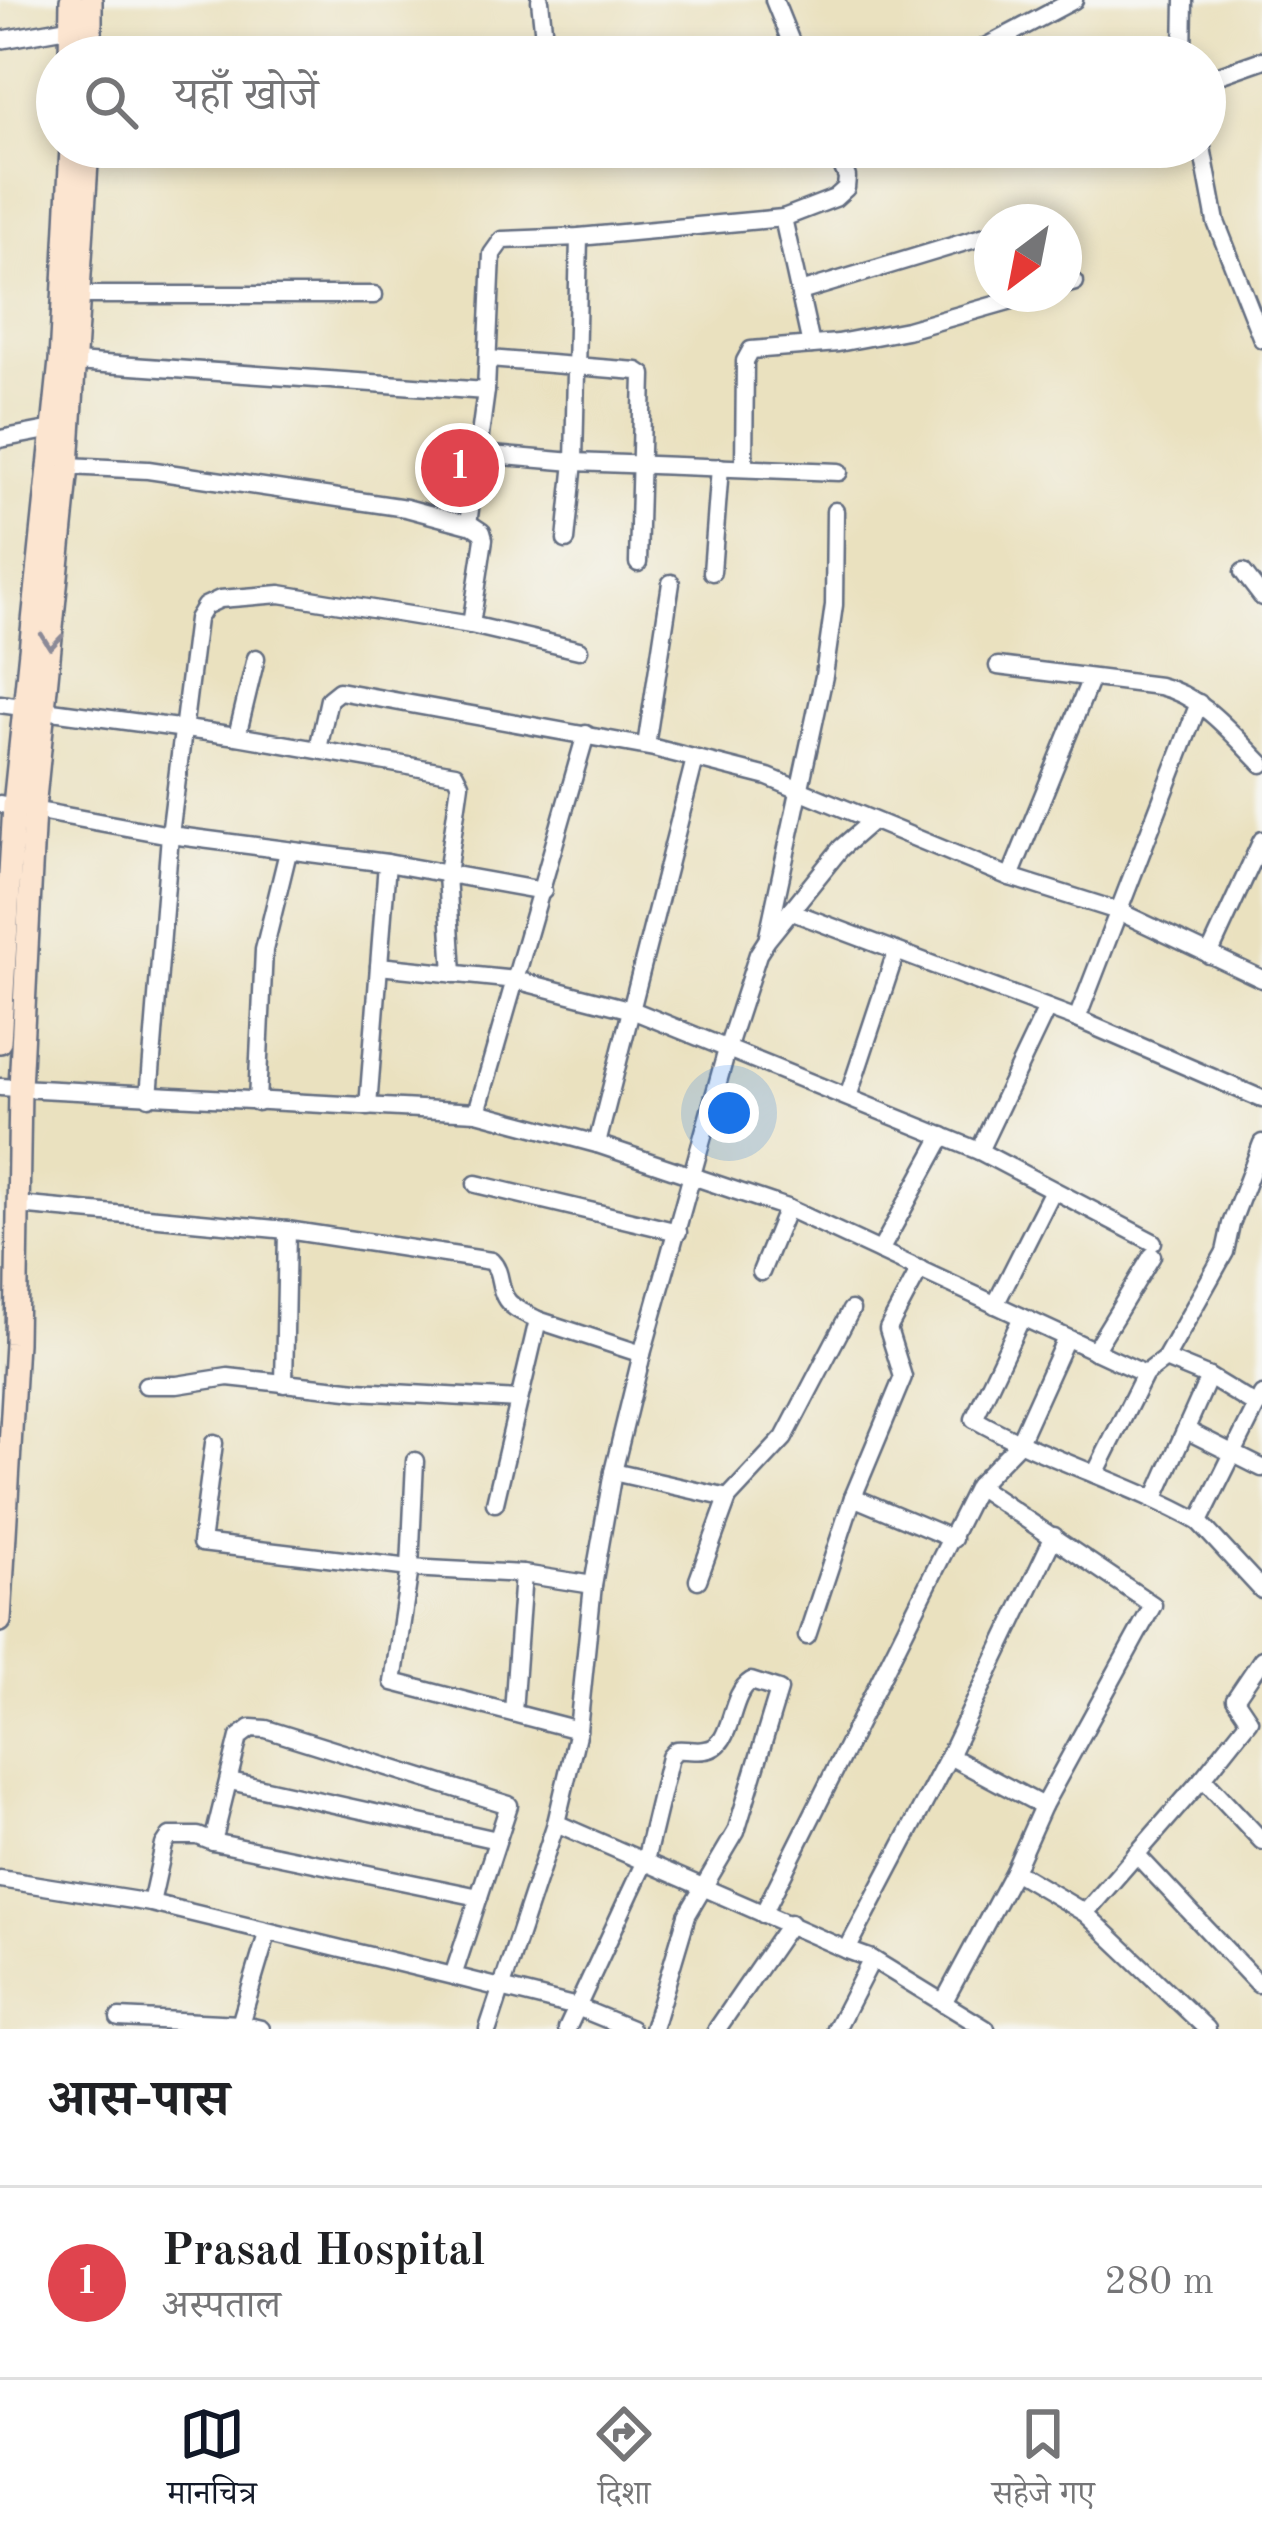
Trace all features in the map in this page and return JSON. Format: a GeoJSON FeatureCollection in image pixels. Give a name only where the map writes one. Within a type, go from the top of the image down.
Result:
{"type":"FeatureCollection","features":[{"type":"Feature","properties":{"kind":"street"},"geometry":{"type":"LineString","coordinates":[[69,36],[70,0]]}},
{"type":"Feature","properties":{"kind":"street"},"geometry":{"type":"LineString","coordinates":[[91,36],[92,0]]}},
{"type":"Feature","properties":{"kind":"street"},"geometry":{"type":"LineString","coordinates":[[540,0],[544,36]]}},
{"type":"Feature","properties":{"kind":"street"},"geometry":{"type":"LineString","coordinates":[[774,0],[789,36]]}},
{"type":"Feature","properties":{"kind":"street"},"geometry":{"type":"LineString","coordinates":[[999,36],[1043,8],[1074,0]]}},
{"type":"Feature","properties":{"kind":"street"},"geometry":{"type":"LineString","coordinates":[[1183,36],[1184,0]]}},
{"type":"Feature","properties":{"kind":"street"},"geometry":{"type":"LineString","coordinates":[[0,40],[68,28]]}},
{"type":"Feature","properties":{"kind":"street"},"geometry":{"type":"LineString","coordinates":[[1226,73],[1262,60]]}},
{"type":"Feature","properties":{"kind":"street"},"geometry":{"type":"LineString","coordinates":[[34,711],[70,168]]}},
{"type":"Feature","properties":{"kind":"street"},"geometry":{"type":"LineString","coordinates":[[0,1042],[16,806],[68,466],[87,168]]}},
{"type":"Feature","properties":{"kind":"street"},"geometry":{"type":"LineString","coordinates":[[468,524],[480,454],[496,244],[507,238],[579,237],[783,218],[846,188],[843,168]]}},
{"type":"Feature","properties":{"kind":"street"},"geometry":{"type":"LineString","coordinates":[[1206,168],[1216,222],[1262,339]]}},
{"type":"Feature","properties":{"kind":"street"},"geometry":{"type":"LineString","coordinates":[[783,218],[811,345]]}},
{"type":"Feature","properties":{"kind":"street"},"geometry":{"type":"LineString","coordinates":[[566,541],[574,462],[579,237]]}},
{"type":"Feature","properties":{"kind":"street"},"geometry":{"type":"LineString","coordinates":[[800,292],[974,239]]}},
{"type":"Feature","properties":{"kind":"street"},"geometry":{"type":"LineString","coordinates":[[81,295],[374,295]]}},
{"type":"Feature","properties":{"kind":"street"},"geometry":{"type":"LineString","coordinates":[[745,467],[746,356],[754,350],[908,330],[974,311]]}},
{"type":"Feature","properties":{"kind":"street"},"geometry":{"type":"LineString","coordinates":[[489,359],[643,375],[638,563]]}},
{"type":"Feature","properties":{"kind":"street"},"geometry":{"type":"LineString","coordinates":[[76,362],[486,391]]}},
{"type":"Feature","properties":{"kind":"street"},"geometry":{"type":"LineString","coordinates":[[0,439],[53,429]]}},
{"type":"Feature","properties":{"kind":"street"},"geometry":{"type":"LineString","coordinates":[[480,454],[838,472]]}},
{"type":"Feature","properties":{"kind":"street"},"geometry":{"type":"LineString","coordinates":[[68,466],[148,470],[406,508],[468,524],[478,528],[484,539],[471,625]]}},
{"type":"Feature","properties":{"kind":"street"},"geometry":{"type":"LineString","coordinates":[[712,572],[720,466]]}},
{"type":"Feature","properties":{"kind":"street"},"geometry":{"type":"LineString","coordinates":[[767,940],[824,676],[834,605],[835,511]]}},
{"type":"Feature","properties":{"kind":"street"},"geometry":{"type":"LineString","coordinates":[[1243,572],[1262,597]]}},
{"type":"Feature","properties":{"kind":"street"},"geometry":{"type":"LineString","coordinates":[[646,746],[671,583]]}},
{"type":"Feature","properties":{"kind":"street"},"geometry":{"type":"LineString","coordinates":[[149,1097],[181,729],[194,628],[205,606],[220,598],[280,594],[471,625],[579,650]]}},
{"type":"Feature","properties":{"kind":"street"},"geometry":{"type":"LineString","coordinates":[[237,736],[256,658]]}},
{"type":"Feature","properties":{"kind":"street"},"geometry":{"type":"LineString","coordinates":[[998,666],[1185,693],[1262,764]]}},
{"type":"Feature","properties":{"kind":"street"},"geometry":{"type":"LineString","coordinates":[[1010,877],[1091,678]]}},
{"type":"Feature","properties":{"kind":"street"},"geometry":{"type":"LineString","coordinates":[[318,749],[328,702],[339,691],[646,746],[800,788],[1010,877],[1118,911],[1262,979]]}},
{"type":"Feature","properties":{"kind":"street"},"geometry":{"type":"LineString","coordinates":[[1077,1019],[1199,703]]}},
{"type":"Feature","properties":{"kind":"street"},"geometry":{"type":"LineString","coordinates":[[0,704],[237,736],[455,774],[460,784],[447,874],[453,974]]}},
{"type":"Feature","properties":{"kind":"street"},"geometry":{"type":"LineString","coordinates":[[477,1112],[586,734]]}},
{"type":"Feature","properties":{"kind":"street"},"geometry":{"type":"LineString","coordinates":[[597,1144],[694,758]]}},
{"type":"Feature","properties":{"kind":"street"},"geometry":{"type":"LineString","coordinates":[[16,806],[170,835],[387,863],[543,891]]}},
{"type":"Feature","properties":{"kind":"street"},"geometry":{"type":"LineString","coordinates":[[0,1621],[16,1343],[18,1205],[10,1087],[16,806]]}},
{"type":"Feature","properties":{"kind":"street"},"geometry":{"type":"LineString","coordinates":[[488,2029],[556,1823],[578,1730],[593,1585],[613,1472],[728,1046],[758,954],[841,848],[872,821]]}},
{"type":"Feature","properties":{"kind":"street"},"geometry":{"type":"LineString","coordinates":[[1209,955],[1262,840]]}},
{"type":"Feature","properties":{"kind":"street"},"geometry":{"type":"LineString","coordinates":[[257,1102],[264,950],[288,852]]}},
{"type":"Feature","properties":{"kind":"street"},"geometry":{"type":"LineString","coordinates":[[368,1107],[387,863]]}},
{"type":"Feature","properties":{"kind":"street"},"geometry":{"type":"LineString","coordinates":[[790,911],[1077,1019],[1262,1099]]}},
{"type":"Feature","properties":{"kind":"street"},"geometry":{"type":"LineString","coordinates":[[848,1097],[896,952]]}},
{"type":"Feature","properties":{"kind":"street"},"geometry":{"type":"LineString","coordinates":[[379,967],[517,980],[632,1010],[980,1151],[1052,1192],[1064,1193],[1153,1249],[1094,1352]]}},
{"type":"Feature","properties":{"kind":"street"},"geometry":{"type":"LineString","coordinates":[[980,1151],[1047,1008]]}},
{"type":"Feature","properties":{"kind":"street"},"geometry":{"type":"LineString","coordinates":[[10,1087],[477,1112],[692,1173],[788,1208],[1144,1374]]}},
{"type":"Feature","properties":{"kind":"street"},"geometry":{"type":"LineString","coordinates":[[880,1251],[943,1136]]}},
{"type":"Feature","properties":{"kind":"street"},"geometry":{"type":"LineString","coordinates":[[1095,1474],[1144,1374],[1166,1358],[1225,1252],[1262,1143]]}},
{"type":"Feature","properties":{"kind":"street"},"geometry":{"type":"LineString","coordinates":[[476,1184],[678,1232]]}},
{"type":"Feature","properties":{"kind":"street"},"geometry":{"type":"LineString","coordinates":[[995,1305],[1052,1192]]}},
{"type":"Feature","properties":{"kind":"street"},"geometry":{"type":"LineString","coordinates":[[18,1205],[287,1230],[491,1261],[500,1272],[503,1295],[510,1305],[538,1320],[642,1354]]}},
{"type":"Feature","properties":{"kind":"street"},"geometry":{"type":"LineString","coordinates":[[760,1272],[788,1208]]}},
{"type":"Feature","properties":{"kind":"street"},"geometry":{"type":"LineString","coordinates":[[284,1384],[287,1230]]}},
{"type":"Feature","properties":{"kind":"street"},"geometry":{"type":"LineString","coordinates":[[807,1636],[853,1497],[903,1377],[888,1329],[920,1269]]}},
{"type":"Feature","properties":{"kind":"street"},"geometry":{"type":"LineString","coordinates":[[698,1580],[728,1498],[784,1438],[851,1310]]}},
{"type":"Feature","properties":{"kind":"street"},"geometry":{"type":"LineString","coordinates":[[1022,1317],[974,1419],[1018,1444],[1155,1498],[1199,1522],[1262,1590]]}},
{"type":"Feature","properties":{"kind":"street"},"geometry":{"type":"LineString","coordinates":[[495,1503],[538,1320]]}},
{"type":"Feature","properties":{"kind":"street"},"geometry":{"type":"LineString","coordinates":[[763,1914],[977,1486],[1018,1444],[1066,1338]]}},
{"type":"Feature","properties":{"kind":"street"},"geometry":{"type":"LineString","coordinates":[[1166,1358],[1259,1400],[1199,1522]]}},
{"type":"Feature","properties":{"kind":"street"},"geometry":{"type":"LineString","coordinates":[[146,1385],[228,1377],[519,1400]]}},
{"type":"Feature","properties":{"kind":"street"},"geometry":{"type":"LineString","coordinates":[[1155,1498],[1209,1377]]}},
{"type":"Feature","properties":{"kind":"street"},"geometry":{"type":"LineString","coordinates":[[1186,1430],[1262,1468]]}},
{"type":"Feature","properties":{"kind":"street"},"geometry":{"type":"LineString","coordinates":[[214,1443],[201,1543],[593,1585]]}},
{"type":"Feature","properties":{"kind":"street"},"geometry":{"type":"LineString","coordinates":[[416,1461],[410,1568],[393,1682],[578,1730]]}},
{"type":"Feature","properties":{"kind":"street"},"geometry":{"type":"LineString","coordinates":[[613,1472],[728,1498]]}},
{"type":"Feature","properties":{"kind":"street"},"geometry":{"type":"LineString","coordinates":[[943,2003],[1153,1605],[977,1486]]}},
{"type":"Feature","properties":{"kind":"street"},"geometry":{"type":"LineString","coordinates":[[853,1497],[953,1539]]}},
{"type":"Feature","properties":{"kind":"street"},"geometry":{"type":"LineString","coordinates":[[848,1950],[949,1756],[1054,1536]]}},
{"type":"Feature","properties":{"kind":"street"},"geometry":{"type":"LineString","coordinates":[[513,1712],[523,1574]]}},
{"type":"Feature","properties":{"kind":"street"},"geometry":{"type":"LineString","coordinates":[[1085,1913],[1250,1720],[1235,1699],[1262,1659]]}},
{"type":"Feature","properties":{"kind":"street"},"geometry":{"type":"LineString","coordinates":[[567,2029],[645,1861],[670,1757],[676,1750],[708,1751],[719,1744],[741,1688],[751,1682],[779,1690],[736,1832],[687,1915],[653,2029]]}},
{"type":"Feature","properties":{"kind":"street"},"geometry":{"type":"LineString","coordinates":[[213,1842],[239,1737],[251,1728],[509,1804],[453,1976]]}},
{"type":"Feature","properties":{"kind":"street"},"geometry":{"type":"LineString","coordinates":[[949,1756],[1043,1806]]}},
{"type":"Feature","properties":{"kind":"street"},"geometry":{"type":"LineString","coordinates":[[1203,1778],[1262,1841]]}},
{"type":"Feature","properties":{"kind":"street"},"geometry":{"type":"LineString","coordinates":[[230,1781],[497,1840]]}},
{"type":"Feature","properties":{"kind":"street"},"geometry":{"type":"LineString","coordinates":[[556,1823],[872,1960],[986,2029]]}},
{"type":"Feature","properties":{"kind":"street"},"geometry":{"type":"LineString","coordinates":[[151,1903],[170,1836],[198,1836],[478,1897]]}},
{"type":"Feature","properties":{"kind":"street"},"geometry":{"type":"LineString","coordinates":[[1136,1854],[1258,1984],[1262,1980]]}},
{"type":"Feature","properties":{"kind":"street"},"geometry":{"type":"LineString","coordinates":[[1015,1870],[1085,1913],[1207,2029]]}},
{"type":"Feature","properties":{"kind":"street"},"geometry":{"type":"LineString","coordinates":[[0,1879],[151,1903],[577,2007],[631,2029]]}},
{"type":"Feature","properties":{"kind":"street"},"geometry":{"type":"LineString","coordinates":[[717,2029],[790,1923]]}},
{"type":"Feature","properties":{"kind":"street"},"geometry":{"type":"LineString","coordinates":[[239,2026],[267,1934]]}},
{"type":"Feature","properties":{"kind":"street"},"geometry":{"type":"LineString","coordinates":[[836,2029],[872,1960]]}},
{"type":"Feature","properties":{"kind":"street"},"geometry":{"type":"LineString","coordinates":[[119,2018],[261,2029]]}},
{"type":"Feature","properties":{"kind":"building"},"geometry":{"type":"Polygon","coordinates":[[[423,451],[465,454],[461,482],[421,480],[423,451]]]}},
{"type":"Feature","properties":{"kind":"place","name":"Prasad Hospital"},"geometry":{"type":"Point","coordinates":[460,468]}}]}
